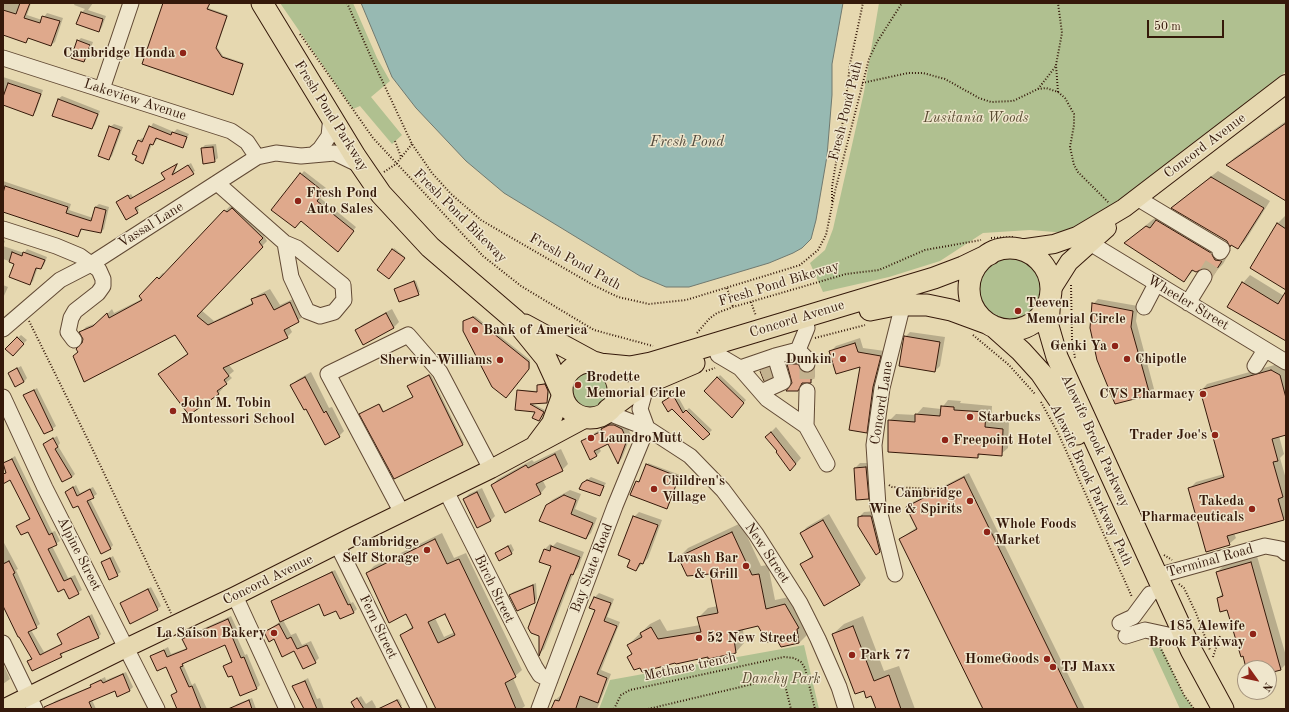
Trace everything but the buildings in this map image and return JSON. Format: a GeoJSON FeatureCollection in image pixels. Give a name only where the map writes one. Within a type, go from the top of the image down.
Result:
{"type":"FeatureCollection","features":[{"type":"Feature","properties":{"kind":"highway","name":"Fresh Pond Parkway"},"geometry":{"type":"LineString","coordinates":[[262,3],[361,166],[381,194],[408,225],[434,251],[515,320],[546,358],[562,393]]}},
{"type":"Feature","properties":{"kind":"highway"},"geometry":{"type":"LineString","coordinates":[[1017,243],[1042,264],[1049,277],[1050,294],[1043,313],[1027,326],[1010,330],[991,325],[974,309],[969,289],[975,269],[983,259],[988,244],[1004,249],[1017,243]]}},
{"type":"Feature","properties":{"kind":"highway","name":"Concord Avenue"},"geometry":{"type":"LineString","coordinates":[[597,363],[630,367],[651,363],[926,281],[963,267],[988,244]]}},
{"type":"Feature","properties":{"kind":"highway","name":"Alewife Brook Parkway"},"geometry":{"type":"LineString","coordinates":[[1050,294],[1048,321],[1052,342],[1094,422],[1162,639],[1207,709]]}},
{"type":"Feature","properties":{"kind":"highway","name":"Concord Avenue"},"geometry":{"type":"LineString","coordinates":[[601,413],[647,383],[686,366],[866,310],[903,304],[945,308],[991,325]]}},
{"type":"Feature","properties":{"kind":"highway","name":"Fresh Pond Parkway"},"geometry":{"type":"LineString","coordinates":[[515,320],[597,363]]}},
{"type":"Feature","properties":{"kind":"highway","name":"Alewife Brook Parkway"},"geometry":{"type":"LineString","coordinates":[[991,325],[1035,366],[1062,404],[1147,591],[1196,661],[1223,709]]}},
{"type":"Feature","properties":{"kind":"highway"},"geometry":{"type":"LineString","coordinates":[[582,363],[597,363],[610,372],[616,384],[615,399],[601,413],[579,415],[571,410],[564,400],[562,393],[564,380],[571,369],[582,363]]}},
{"type":"Feature","properties":{"kind":"main road","name":"Concord Avenue"},"geometry":{"type":"LineString","coordinates":[[1017,243],[1054,244],[1078,236],[1121,203],[1286,85]]}},
{"type":"Feature","properties":{"kind":"main road","name":"Concord Avenue"},"geometry":{"type":"LineString","coordinates":[[1050,294],[1069,262],[1107,228],[1121,203]]}},
{"type":"Feature","properties":{"kind":"main road","name":"Concord Avenue"},"geometry":{"type":"LineString","coordinates":[[532,448],[548,429],[562,393]]}},
{"type":"Feature","properties":{"kind":"main road","name":"Concord Avenue"},"geometry":{"type":"LineString","coordinates":[[3,709],[32,703],[126,648],[235,596],[601,413]]}},
{"type":"Feature","properties":{"kind":"street"},"geometry":{"type":"LineString","coordinates":[[102,89],[131,3]]}},
{"type":"Feature","properties":{"kind":"street","name":"Lakeview Avenue"},"geometry":{"type":"LineString","coordinates":[[3,58],[230,131],[248,142],[257,157]]}},
{"type":"Feature","properties":{"kind":"street"},"geometry":{"type":"LineString","coordinates":[[313,155],[320,149],[329,136],[331,116]]}},
{"type":"Feature","properties":{"kind":"street","name":"Vassal Lane"},"geometry":{"type":"LineString","coordinates":[[3,329],[60,280],[91,264],[257,157],[276,153],[301,156],[335,153],[361,166]]}},
{"type":"Feature","properties":{"kind":"street"},"geometry":{"type":"LineString","coordinates":[[217,183],[285,242],[297,248],[343,285],[344,300],[334,312],[320,316],[307,311],[291,277],[285,242]]}},
{"type":"Feature","properties":{"kind":"street"},"geometry":{"type":"LineString","coordinates":[[1121,203],[1222,249],[1220,252]]}},
{"type":"Feature","properties":{"kind":"street"},"geometry":{"type":"LineString","coordinates":[[3,229],[56,246],[80,256],[99,270],[103,279],[103,286],[98,293],[75,311],[71,318],[68,332],[74,340]]}},
{"type":"Feature","properties":{"kind":"street","name":"Wheeler Street"},"geometry":{"type":"LineString","coordinates":[[1090,243],[1286,362]]}},
{"type":"Feature","properties":{"kind":"street"},"geometry":{"type":"LineString","coordinates":[[1188,303],[1204,277]]}},
{"type":"Feature","properties":{"kind":"street"},"geometry":{"type":"LineString","coordinates":[[1144,308],[1156,284]]}},
{"type":"Feature","properties":{"kind":"street","name":"Concord Lane"},"geometry":{"type":"LineString","coordinates":[[895,574],[878,506],[874,445],[882,388],[903,304]]}},
{"type":"Feature","properties":{"kind":"street"},"geometry":{"type":"LineString","coordinates":[[740,368],[768,370],[798,350],[807,328]]}},
{"type":"Feature","properties":{"kind":"street"},"geometry":{"type":"LineString","coordinates":[[402,513],[328,374],[408,336],[440,372],[491,469]]}},
{"type":"Feature","properties":{"kind":"street"},"geometry":{"type":"LineString","coordinates":[[798,350],[806,358],[806,364]]}},
{"type":"Feature","properties":{"kind":"street"},"geometry":{"type":"LineString","coordinates":[[1255,366],[1266,350]]}},
{"type":"Feature","properties":{"kind":"street"},"geometry":{"type":"LineString","coordinates":[[718,355],[740,368],[768,370],[782,382],[761,392]]}},
{"type":"Feature","properties":{"kind":"street"},"geometry":{"type":"LineString","coordinates":[[761,392],[768,370]]}},
{"type":"Feature","properties":{"kind":"street"},"geometry":{"type":"LineString","coordinates":[[647,383],[640,409],[647,428]]}},
{"type":"Feature","properties":{"kind":"street"},"geometry":{"type":"LineString","coordinates":[[806,426],[807,391]]}},
{"type":"Feature","properties":{"kind":"street"},"geometry":{"type":"LineString","coordinates":[[761,392],[768,399],[806,426],[827,464]]}},
{"type":"Feature","properties":{"kind":"street","name":"Alpine Street"},"geometry":{"type":"LineString","coordinates":[[3,397],[46,488],[157,709]]}},
{"type":"Feature","properties":{"kind":"street","name":"New Street"},"geometry":{"type":"LineString","coordinates":[[601,413],[647,428],[690,456],[723,490],[756,534],[800,603],[839,686],[846,709]]}},
{"type":"Feature","properties":{"kind":"street","name":"Bay State Road"},"geometry":{"type":"LineString","coordinates":[[539,709],[615,506],[647,428]]}},
{"type":"Feature","properties":{"kind":"street","name":"Birch Street"},"geometry":{"type":"LineString","coordinates":[[446,491],[534,667],[540,675],[550,680]]}},
{"type":"Feature","properties":{"kind":"street","name":"Fern Street"},"geometry":{"type":"LineString","coordinates":[[338,544],[419,709]]}},
{"type":"Feature","properties":{"kind":"street","name":"Terminal Road"},"geometry":{"type":"LineString","coordinates":[[1147,591],[1265,546],[1280,549],[1286,553]]}},
{"type":"Feature","properties":{"kind":"street"},"geometry":{"type":"LineString","coordinates":[[1147,591],[1133,617],[1123,630],[1145,630],[1162,639]]}},
{"type":"Feature","properties":{"kind":"street"},"geometry":{"type":"LineString","coordinates":[[235,596],[287,709]]}},
{"type":"Feature","properties":{"kind":"street"},"geometry":{"type":"LineString","coordinates":[[3,643],[32,703]]}},
{"type":"Feature","properties":{"kind":"path","name":"Fresh Pond Path"},"geometry":{"type":"LineString","coordinates":[[347,3],[370,57],[412,144],[432,173],[451,194],[481,220],[593,285],[618,297],[649,304],[663,304],[686,300],[727,288],[800,264],[818,250],[826,235],[869,59],[877,42],[902,3]]}},
{"type":"Feature","properties":{"kind":"path"},"geometry":{"type":"LineString","coordinates":[[832,206],[832,187],[845,108],[850,64],[863,3]]}},
{"type":"Feature","properties":{"kind":"path"},"geometry":{"type":"LineString","coordinates":[[1058,3],[1062,33],[1056,65],[1058,92]]}},
{"type":"Feature","properties":{"kind":"path","name":"Fresh Pond Bikeway"},"geometry":{"type":"LineString","coordinates":[[299,33],[373,138],[483,256],[520,286],[594,330],[654,346]]}},
{"type":"Feature","properties":{"kind":"path"},"geometry":{"type":"LineString","coordinates":[[1038,90],[1056,65]]}},
{"type":"Feature","properties":{"kind":"path"},"geometry":{"type":"LineString","coordinates":[[862,83],[908,73],[922,73],[945,79],[978,98],[991,102],[1013,101],[1046,88],[1058,92],[1068,101],[1074,114],[1074,125],[1070,147],[1074,165],[1078,172],[1121,203]]}},
{"type":"Feature","properties":{"kind":"path"},"geometry":{"type":"LineString","coordinates":[[395,141],[401,157]]}},
{"type":"Feature","properties":{"kind":"path"},"geometry":{"type":"LineString","coordinates":[[384,172],[396,164],[412,144]]}},
{"type":"Feature","properties":{"kind":"path"},"geometry":{"type":"LineString","coordinates":[[1104,207],[1121,203]]}},
{"type":"Feature","properties":{"kind":"path","name":"Fresh Pond Bikeway"},"geometry":{"type":"LineString","coordinates":[[696,334],[710,318],[717,313],[733,307],[846,274],[879,270],[926,250],[962,245],[1017,243]]}},
{"type":"Feature","properties":{"kind":"path"},"geometry":{"type":"LineString","coordinates":[[1071,283],[1072,339],[1076,360]]}},
{"type":"Feature","properties":{"kind":"path"},"geometry":{"type":"LineString","coordinates":[[727,288],[733,307]]}},
{"type":"Feature","properties":{"kind":"path"},"geometry":{"type":"LineString","coordinates":[[751,302],[759,322]]}},
{"type":"Feature","properties":{"kind":"path"},"geometry":{"type":"LineString","coordinates":[[28,318],[172,616]]}},
{"type":"Feature","properties":{"kind":"path","name":"Alewife Brook Parkway Path"},"geometry":{"type":"LineString","coordinates":[[986,348],[1009,365],[1026,381],[1040,400],[1147,591]]}},
{"type":"Feature","properties":{"kind":"path"},"geometry":{"type":"LineString","coordinates":[[888,478],[889,485],[892,487],[934,489]]}},
{"type":"Feature","properties":{"kind":"path"},"geometry":{"type":"LineString","coordinates":[[1160,550],[1174,561]]}},
{"type":"Feature","properties":{"kind":"path"},"geometry":{"type":"LineString","coordinates":[[1212,658],[1220,636]]}},
{"type":"Feature","properties":{"kind":"path"},"geometry":{"type":"LineString","coordinates":[[1162,639],[1161,647],[1184,694],[1194,709]]}},
{"type":"Feature","properties":{"kind":"path","name":"Methane trench"},"geometry":{"type":"LineString","coordinates":[[614,709],[621,695],[630,690],[784,658],[794,658],[801,662],[805,668],[815,709]]}},
{"type":"Feature","properties":{"kind":"path"},"geometry":{"type":"LineString","coordinates":[[648,709],[777,679],[783,682],[786,688],[791,709]]}},
{"type":"Feature","properties":{"kind":"green space"},"geometry":{"type":"Polygon","coordinates":[[[280,3],[353,3],[377,58],[390,81],[371,97],[402,135],[392,144],[360,106],[353,109],[280,3]]]}},
{"type":"Feature","properties":{"kind":"green space","name":"Lusitania Woods"},"geometry":{"type":"Polygon","coordinates":[[[879,3],[1286,3],[1286,71],[1249,105],[1079,234],[1030,230],[983,233],[940,261],[889,277],[823,292],[810,263],[825,250],[833,229],[864,92],[879,3]]]}},
{"type":"Feature","properties":{"kind":"green space"},"geometry":{"type":"Polygon","coordinates":[[[1003,256],[1015,256],[1027,261],[1037,271],[1042,283],[1040,302],[1027,317],[1015,322],[1003,322],[991,317],[981,307],[976,295],[976,283],[981,271],[991,261],[1003,256]]]}},
{"type":"Feature","properties":{"kind":"green space"},"geometry":{"type":"Polygon","coordinates":[[[590,367],[605,373],[611,388],[605,403],[590,409],[575,403],[569,388],[575,373],[590,367]]]}},
{"type":"Feature","properties":{"kind":"green space","name":"Danehy Park"},"geometry":{"type":"Polygon","coordinates":[[[804,645],[819,709],[599,709],[610,680],[804,645]]]}},
{"type":"Feature","properties":{"kind":"green space"},"geometry":{"type":"Polygon","coordinates":[[[1151,646],[1162,649],[1184,695],[1194,709],[1180,709],[1151,646]]]}},
{"type":"Feature","properties":{"kind":"water","name":"Fresh Pond"},"geometry":{"type":"Polygon","coordinates":[[[361,3],[843,3],[832,64],[832,95],[827,156],[816,220],[811,239],[802,248],[769,263],[689,287],[666,287],[640,276],[504,193],[466,161],[416,108],[392,77],[361,3]]]}},
{"type":"Feature","properties":{"kind":"tunnel"},"geometry":{"type":"LineString","coordinates":[[1204,277],[1220,252]]}},
{"type":"Feature","properties":{"kind":"tunnel"},"geometry":{"type":"LineString","coordinates":[[807,364],[807,391]]}},
{"type":"Feature","properties":{"kind":"tunnel"},"geometry":{"type":"LineString","coordinates":[[762,375],[774,370]]}},
{"type":"Feature","properties":{"kind":"place","name":"Cambridge Honda"},"geometry":{"type":"Point","coordinates":[183,53]}},
{"type":"Feature","properties":{"kind":"place","name":"Fresh Pond Auto Sales"},"geometry":{"type":"Point","coordinates":[298,201]}},
{"type":"Feature","properties":{"kind":"place","name":"Teeven Memorial Circle"},"geometry":{"type":"Point","coordinates":[1018,311]}},
{"type":"Feature","properties":{"kind":"place","name":"Bank of America"},"geometry":{"type":"Point","coordinates":[475,330]}},
{"type":"Feature","properties":{"kind":"place","name":"Genki Ya"},"geometry":{"type":"Point","coordinates":[1115,346]}},
{"type":"Feature","properties":{"kind":"place","name":"Dunkin'"},"geometry":{"type":"Point","coordinates":[843,359]}},
{"type":"Feature","properties":{"kind":"place","name":"Chipotle"},"geometry":{"type":"Point","coordinates":[1127,359]}},
{"type":"Feature","properties":{"kind":"place","name":"Sherwin-Williams"},"geometry":{"type":"Point","coordinates":[500,360]}},
{"type":"Feature","properties":{"kind":"place","name":"Brodette Memorial Circle"},"geometry":{"type":"Point","coordinates":[578,385]}},
{"type":"Feature","properties":{"kind":"place","name":"CVS Pharmacy"},"geometry":{"type":"Point","coordinates":[1203,394]}},
{"type":"Feature","properties":{"kind":"place","name":"John M. Tobin Montessori School"},"geometry":{"type":"Point","coordinates":[173,411]}},
{"type":"Feature","properties":{"kind":"place","name":"Starbucks"},"geometry":{"type":"Point","coordinates":[970,417]}},
{"type":"Feature","properties":{"kind":"place","name":"Trader Joe's"},"geometry":{"type":"Point","coordinates":[1215,435]}},
{"type":"Feature","properties":{"kind":"place","name":"LaundroMutt"},"geometry":{"type":"Point","coordinates":[591,438]}},
{"type":"Feature","properties":{"kind":"place","name":"Freepoint Hotel"},"geometry":{"type":"Point","coordinates":[945,440]}},
{"type":"Feature","properties":{"kind":"place","name":"Children's Village"},"geometry":{"type":"Point","coordinates":[654,489]}},
{"type":"Feature","properties":{"kind":"place","name":"Cambridge Wine & Spirits"},"geometry":{"type":"Point","coordinates":[970,501]}},
{"type":"Feature","properties":{"kind":"place","name":"Takeda Pharmaceuticals"},"geometry":{"type":"Point","coordinates":[1252,509]}},
{"type":"Feature","properties":{"kind":"place","name":"Whole Foods Market"},"geometry":{"type":"Point","coordinates":[987,532]}},
{"type":"Feature","properties":{"kind":"place","name":"Cambridge Self Storage"},"geometry":{"type":"Point","coordinates":[427,550]}},
{"type":"Feature","properties":{"kind":"place","name":"Lavash Bar & Grill"},"geometry":{"type":"Point","coordinates":[746,566]}},
{"type":"Feature","properties":{"kind":"place","name":"La Saison Bakery"},"geometry":{"type":"Point","coordinates":[274,633]}},
{"type":"Feature","properties":{"kind":"place","name":"185 Alewife Brook Parkway"},"geometry":{"type":"Point","coordinates":[1253,634]}},
{"type":"Feature","properties":{"kind":"place","name":"52 New Street"},"geometry":{"type":"Point","coordinates":[699,638]}},
{"type":"Feature","properties":{"kind":"place","name":"Park 77"},"geometry":{"type":"Point","coordinates":[852,655]}},
{"type":"Feature","properties":{"kind":"place","name":"HomeGoods"},"geometry":{"type":"Point","coordinates":[1047,659]}},
{"type":"Feature","properties":{"kind":"place","name":"TJ Maxx"},"geometry":{"type":"Point","coordinates":[1053,667]}}]}
